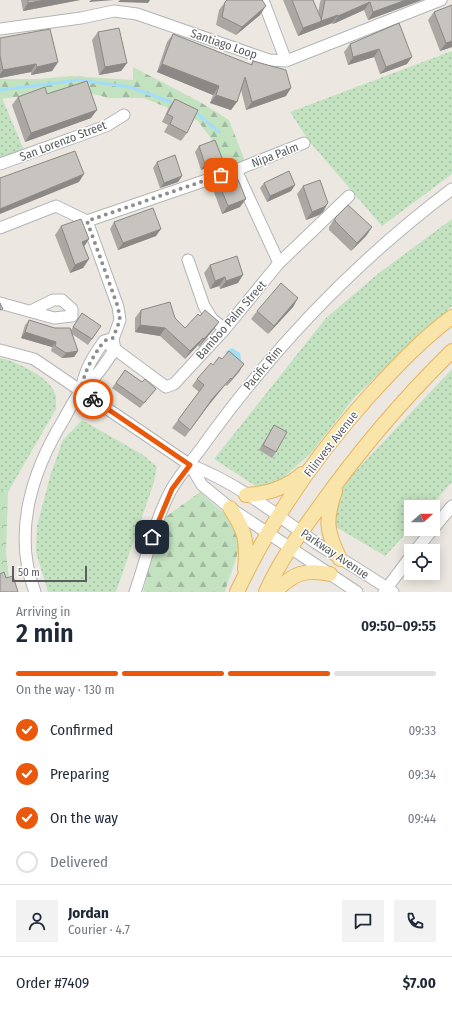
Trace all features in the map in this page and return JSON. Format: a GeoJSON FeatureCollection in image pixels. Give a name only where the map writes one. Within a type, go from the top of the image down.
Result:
{"type":"FeatureCollection","features":[{"type":"Feature","properties":{"kind":"main road","name":"Filinvest Avenue"},"geometry":{"type":"LineString","coordinates":[[237,592],[244,576],[278,515],[313,464],[350,418],[386,378],[432,332],[452,317]]}},
{"type":"Feature","properties":{"kind":"main road"},"geometry":{"type":"LineString","coordinates":[[266,592],[290,548],[339,478],[373,434],[410,392],[452,351]]}},
{"type":"Feature","properties":{"kind":"main road"},"geometry":{"type":"LineString","coordinates":[[246,494],[263,494],[276,490],[295,480],[313,464]]}},
{"type":"Feature","properties":{"kind":"main road"},"geometry":{"type":"LineString","coordinates":[[339,478],[330,506],[327,527],[329,537],[340,559]]}},
{"type":"Feature","properties":{"kind":"main road"},"geometry":{"type":"LineString","coordinates":[[230,508],[241,524],[245,536],[244,576]]}},
{"type":"Feature","properties":{"kind":"main road"},"geometry":{"type":"LineString","coordinates":[[275,592],[289,579],[302,572],[313,571],[330,574]]}},
{"type":"Feature","properties":{"kind":"street"},"geometry":{"type":"LineString","coordinates":[[263,0],[286,61]]}},
{"type":"Feature","properties":{"kind":"street","name":"Santiago Loop"},"geometry":{"type":"LineString","coordinates":[[0,30],[114,12],[137,14],[269,60],[286,61],[441,0]]}},
{"type":"Feature","properties":{"kind":"street","name":"San Lorenzo Street"},"geometry":{"type":"LineString","coordinates":[[0,164],[106,126],[124,115]]}},
{"type":"Feature","properties":{"kind":"street","name":"Nipa Palm"},"geometry":{"type":"LineString","coordinates":[[87,221],[236,170],[304,143]]}},
{"type":"Feature","properties":{"kind":"street"},"geometry":{"type":"LineString","coordinates":[[236,170],[279,263]]}},
{"type":"Feature","properties":{"kind":"street","name":"Pacific Rim"},"geometry":{"type":"LineString","coordinates":[[135,592],[156,522],[172,489],[234,404],[296,331],[367,260],[428,207],[452,189]]}},
{"type":"Feature","properties":{"kind":"street","name":"Bamboo Palm Street"},"geometry":{"type":"LineString","coordinates":[[111,343],[166,386],[170,387],[225,329],[279,263],[349,196]]}},
{"type":"Feature","properties":{"kind":"street"},"geometry":{"type":"LineString","coordinates":[[0,228],[56,206],[87,221],[118,307],[120,320],[111,343],[89,363],[83,376],[81,391],[46,452],[29,499],[25,544],[27,566],[35,592]]}},
{"type":"Feature","properties":{"kind":"street"},"geometry":{"type":"LineString","coordinates":[[188,260],[204,306],[212,319],[225,329]]}},
{"type":"Feature","properties":{"kind":"street"},"geometry":{"type":"LineString","coordinates":[[0,303],[31,311]]}},
{"type":"Feature","properties":{"kind":"street"},"geometry":{"type":"LineString","coordinates":[[0,350],[34,359],[190,465]]}},
{"type":"Feature","properties":{"kind":"street","name":"Parkway Avenue"},"geometry":{"type":"LineString","coordinates":[[190,465],[214,474],[246,494],[388,591]]}},
{"type":"Feature","properties":{"kind":"street","name":"Parkway Avenue"},"geometry":{"type":"LineString","coordinates":[[190,465],[202,485],[230,508],[357,592]]}},
{"type":"Feature","properties":{"kind":"street"},"geometry":{"type":"LineString","coordinates":[[440,521],[452,506]]}},
{"type":"Feature","properties":{"kind":"street"},"geometry":{"type":"LineString","coordinates":[[421,544],[427,536]]}},
{"type":"Feature","properties":{"kind":"street"},"geometry":{"type":"LineString","coordinates":[[388,591],[404,567]]}},
{"type":"Feature","properties":{"kind":"green space"},"geometry":{"type":"Polygon","coordinates":[[[452,51],[452,174],[382,226],[309,141],[290,112],[452,51]]]}},
{"type":"Feature","properties":{"kind":"green space"},"geometry":{"type":"Polygon","coordinates":[[[133,67],[200,102],[229,120],[245,161],[227,169],[210,137],[197,120],[144,98],[109,98],[86,92],[61,91],[0,99],[0,79],[39,79],[71,76],[133,80],[133,67]]]}},
{"type":"Feature","properties":{"kind":"green space"},"geometry":{"type":"Polygon","coordinates":[[[2,98],[24,150],[0,157],[0,99],[2,98]]]}},
{"type":"Feature","properties":{"kind":"green space"},"geometry":{"type":"Polygon","coordinates":[[[452,219],[452,306],[354,398],[311,453],[276,484],[257,487],[214,459],[326,318],[379,273],[452,219]]]}},
{"type":"Feature","properties":{"kind":"green space"},"geometry":{"type":"Polygon","coordinates":[[[0,358],[24,367],[41,377],[53,389],[56,396],[56,409],[8,492],[0,490],[0,358]]]}},
{"type":"Feature","properties":{"kind":"green space"},"geometry":{"type":"Polygon","coordinates":[[[452,369],[452,482],[436,500],[404,500],[404,536],[385,556],[331,524],[340,488],[452,369]]]}},
{"type":"Feature","properties":{"kind":"green space"},"geometry":{"type":"Polygon","coordinates":[[[82,420],[143,455],[157,467],[153,485],[116,592],[48,592],[36,552],[37,526],[51,473],[63,440],[82,420]]]}},
{"type":"Feature","properties":{"kind":"green space"},"geometry":{"type":"Polygon","coordinates":[[[0,490],[8,492],[6,553],[9,578],[0,592],[0,490]]]}},
{"type":"Feature","properties":{"kind":"green space"},"geometry":{"type":"Polygon","coordinates":[[[200,492],[233,523],[240,535],[237,554],[225,592],[143,592],[160,521],[200,492]]]}},
{"type":"Feature","properties":{"kind":"water"},"geometry":{"type":"Polygon","coordinates":[[[232,348],[240,353],[241,359],[239,364],[225,352],[232,348]]]}},
{"type":"Feature","properties":{"kind":"building"},"geometry":{"type":"Polygon","coordinates":[[[28,0],[46,0],[28,3],[28,0]]]}},
{"type":"Feature","properties":{"kind":"building"},"geometry":{"type":"Polygon","coordinates":[[[227,0],[262,0],[266,6],[242,27],[222,17],[225,2],[227,0]]]}},
{"type":"Feature","properties":{"kind":"building"},"geometry":{"type":"Polygon","coordinates":[[[292,0],[313,0],[322,21],[303,28],[292,0]]]}},
{"type":"Feature","properties":{"kind":"building"},"geometry":{"type":"Polygon","coordinates":[[[325,0],[406,0],[373,12],[370,2],[338,16],[321,21],[325,0]]]}},
{"type":"Feature","properties":{"kind":"building"},"geometry":{"type":"Polygon","coordinates":[[[452,5],[452,41],[446,43],[434,12],[452,5]]]}},
{"type":"Feature","properties":{"kind":"building"},"geometry":{"type":"Polygon","coordinates":[[[399,23],[412,57],[386,67],[379,49],[353,57],[350,44],[399,23]]]}},
{"type":"Feature","properties":{"kind":"building"},"geometry":{"type":"Polygon","coordinates":[[[119,28],[127,63],[105,67],[98,32],[119,28]]]}},
{"type":"Feature","properties":{"kind":"building"},"geometry":{"type":"Polygon","coordinates":[[[50,29],[58,62],[37,67],[36,64],[3,70],[0,56],[0,38],[50,29]]]}},
{"type":"Feature","properties":{"kind":"building"},"geometry":{"type":"Polygon","coordinates":[[[173,34],[252,65],[253,61],[286,70],[291,88],[252,102],[245,77],[237,102],[216,95],[219,86],[162,64],[173,34]]]}},
{"type":"Feature","properties":{"kind":"building"},"geometry":{"type":"Polygon","coordinates":[[[87,81],[97,110],[31,133],[18,97],[45,87],[47,94],[87,81]]]}},
{"type":"Feature","properties":{"kind":"building"},"geometry":{"type":"Polygon","coordinates":[[[175,99],[198,110],[187,133],[170,124],[173,117],[167,114],[175,99]]]}},
{"type":"Feature","properties":{"kind":"building"},"geometry":{"type":"Polygon","coordinates":[[[215,140],[222,158],[205,164],[199,146],[215,140]]]}},
{"type":"Feature","properties":{"kind":"building"},"geometry":{"type":"Polygon","coordinates":[[[75,151],[84,174],[0,209],[0,178],[75,151]]]}},
{"type":"Feature","properties":{"kind":"building"},"geometry":{"type":"Polygon","coordinates":[[[175,155],[182,176],[164,183],[157,162],[175,155]]]}},
{"type":"Feature","properties":{"kind":"building"},"geometry":{"type":"Polygon","coordinates":[[[289,171],[295,185],[270,196],[264,183],[289,171]]]}},
{"type":"Feature","properties":{"kind":"building"},"geometry":{"type":"Polygon","coordinates":[[[237,177],[246,199],[228,206],[219,184],[237,177]]]}},
{"type":"Feature","properties":{"kind":"building"},"geometry":{"type":"Polygon","coordinates":[[[320,180],[328,203],[324,207],[312,212],[303,186],[320,180]]]}},
{"type":"Feature","properties":{"kind":"building"},"geometry":{"type":"Polygon","coordinates":[[[348,205],[372,227],[357,243],[335,221],[335,218],[348,205]]]}},
{"type":"Feature","properties":{"kind":"building"},"geometry":{"type":"Polygon","coordinates":[[[153,208],[161,229],[123,243],[114,222],[153,208]]]}},
{"type":"Feature","properties":{"kind":"building"},"geometry":{"type":"Polygon","coordinates":[[[81,219],[89,239],[82,242],[89,259],[75,265],[61,226],[81,219]]]}},
{"type":"Feature","properties":{"kind":"building"},"geometry":{"type":"Polygon","coordinates":[[[237,256],[243,275],[226,281],[225,277],[215,281],[210,265],[237,256]]]}},
{"type":"Feature","properties":{"kind":"building"},"geometry":{"type":"Polygon","coordinates":[[[281,283],[298,298],[274,326],[257,311],[281,283]]]}},
{"type":"Feature","properties":{"kind":"building"},"geometry":{"type":"Polygon","coordinates":[[[170,302],[175,318],[185,328],[198,314],[200,316],[205,310],[219,322],[204,339],[203,338],[190,351],[165,328],[140,325],[141,310],[170,302]]]}},
{"type":"Feature","properties":{"kind":"building"},"geometry":{"type":"Polygon","coordinates":[[[0,303],[3,309],[0,310],[0,303]]]}},
{"type":"Feature","properties":{"kind":"building"},"geometry":{"type":"Polygon","coordinates":[[[82,313],[101,326],[92,339],[73,327],[82,313]]]}},
{"type":"Feature","properties":{"kind":"building"},"geometry":{"type":"Polygon","coordinates":[[[29,320],[55,328],[70,328],[78,351],[66,353],[55,346],[56,342],[25,332],[29,320]]]}},
{"type":"Feature","properties":{"kind":"building"},"geometry":{"type":"Polygon","coordinates":[[[229,351],[244,364],[232,379],[231,378],[213,398],[190,430],[178,420],[204,385],[197,379],[211,363],[213,365],[219,357],[222,359],[229,351]]]}},
{"type":"Feature","properties":{"kind":"building"},"geometry":{"type":"Polygon","coordinates":[[[125,370],[142,382],[145,379],[156,389],[144,403],[116,383],[125,370]]]}},
{"type":"Feature","properties":{"kind":"building"},"geometry":{"type":"Polygon","coordinates":[[[274,425],[287,432],[276,452],[263,445],[274,425]]]}},
{"type":"Feature","properties":{"kind":"building"},"geometry":{"type":"Polygon","coordinates":[[[4,572],[6,578],[13,576],[18,592],[0,592],[0,574],[4,572]]]}},
{"type":"Feature","properties":{"kind":"waterway"},"geometry":{"type":"LineString","coordinates":[[0,90],[79,80],[130,87],[176,104]]}},
{"type":"Feature","properties":{"kind":"waterway"},"geometry":{"type":"LineString","coordinates":[[194,111],[219,132]]}},
{"type":"Feature","properties":{"kind":"way so far"},"geometry":{"type":"LineString","coordinates":[[93,399],[81,391],[83,376],[89,363],[104,341],[113,338],[118,330],[120,320],[118,307],[87,221],[221,175]]}},
{"type":"Feature","properties":{"kind":"route"},"geometry":{"type":"LineString","coordinates":[[93,399],[190,465],[172,489],[156,522],[152,537]]}}]}
